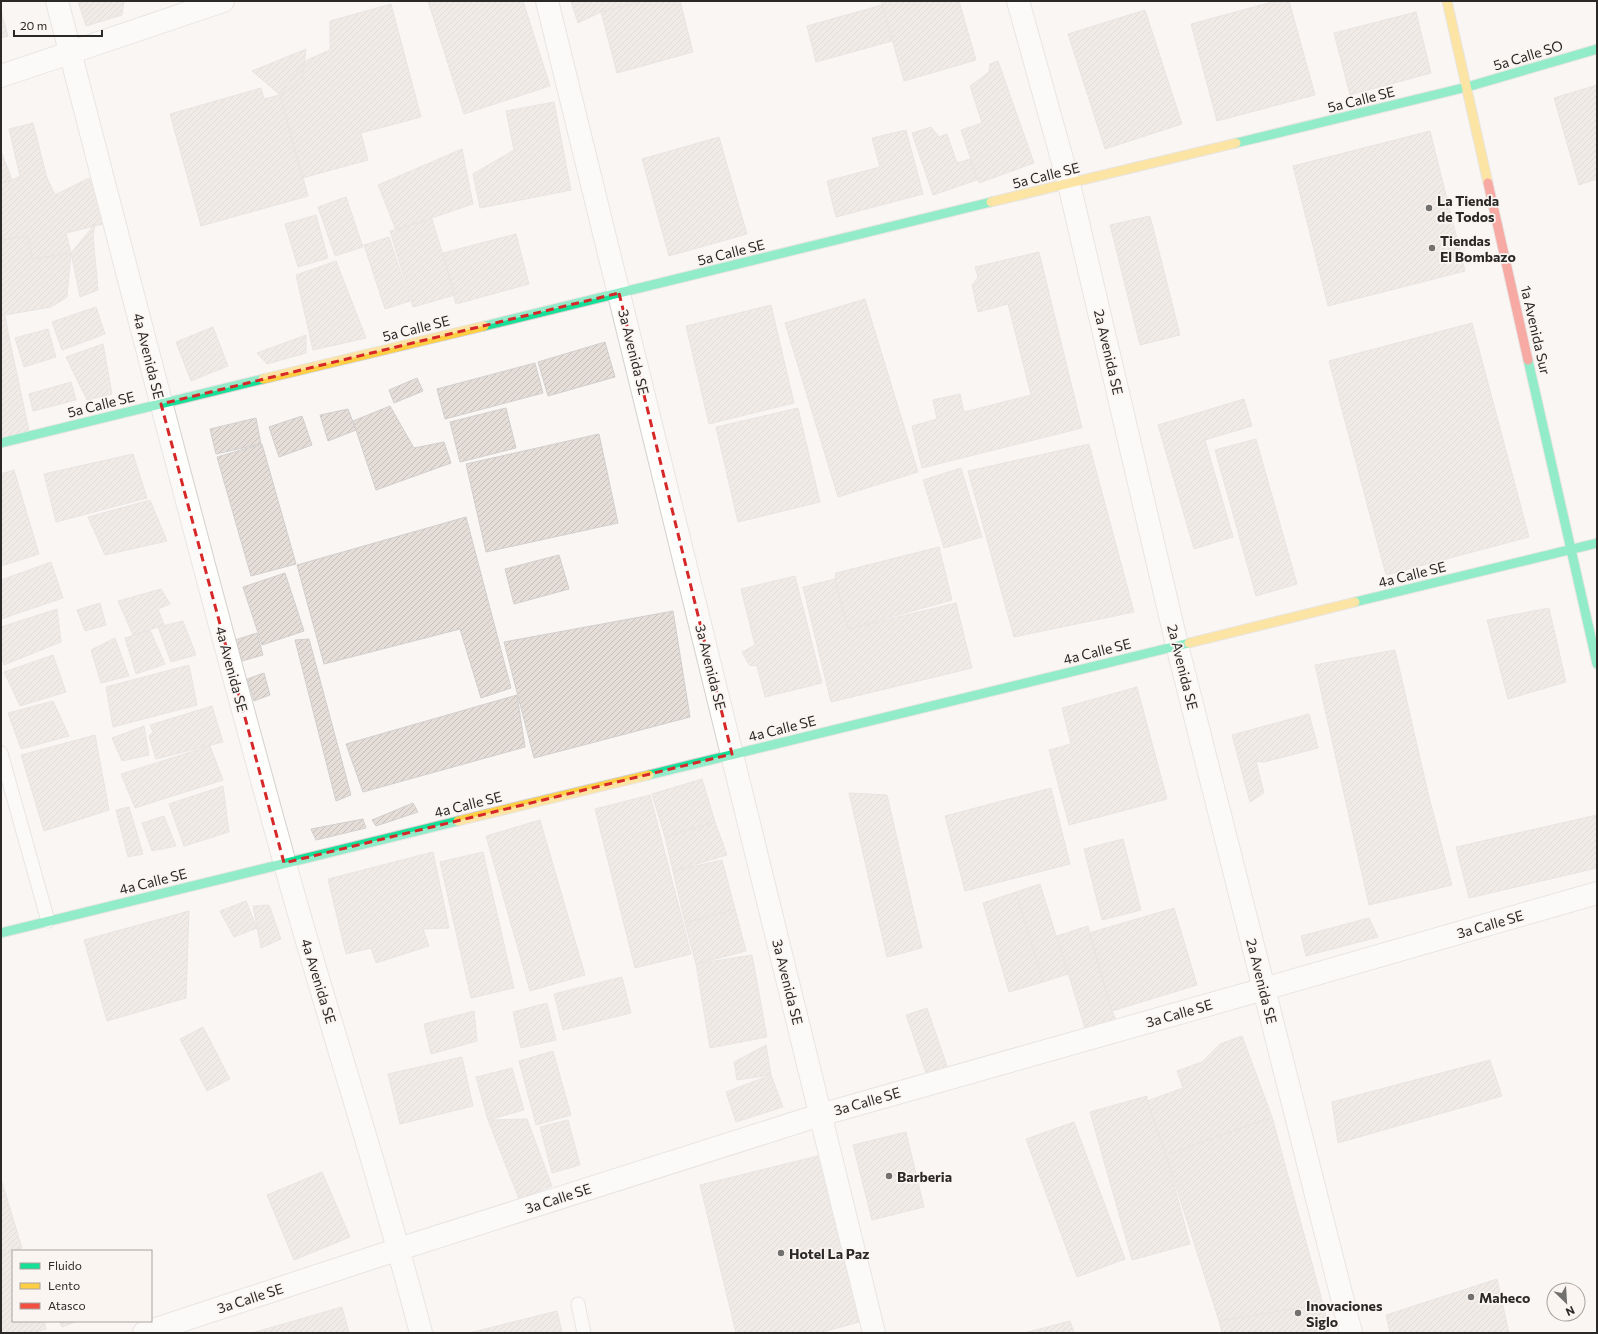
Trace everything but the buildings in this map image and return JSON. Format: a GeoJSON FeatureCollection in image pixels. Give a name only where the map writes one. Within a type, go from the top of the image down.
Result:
{"type":"FeatureCollection","features":[{"type":"Feature","properties":{"kind":"street","name":"4a Avenida SE"},"geometry":{"type":"LineString","coordinates":[[57,1],[161,404],[284,863],[399,1249],[421,1333]]}},
{"type":"Feature","properties":{"kind":"street"},"geometry":{"type":"LineString","coordinates":[[1,76],[223,1]]}},
{"type":"Feature","properties":{"kind":"street","name":"3a Avenida SE"},"geometry":{"type":"LineString","coordinates":[[548,1],[874,1333]]}},
{"type":"Feature","properties":{"kind":"street","name":"2a Avenida SE"},"geometry":{"type":"LineString","coordinates":[[1018,1],[1069,184],[1177,645],[1351,1333]]}},
{"type":"Feature","properties":{"kind":"street","name":"1a Avenida Sur"},"geometry":{"type":"LineString","coordinates":[[1447,1],[1597,664]]}},
{"type":"Feature","properties":{"kind":"street","name":"5a Calle SO"},"geometry":{"type":"LineString","coordinates":[[1467,87],[1597,49]]}},
{"type":"Feature","properties":{"kind":"street","name":"5a Calle SE"},"geometry":{"type":"LineString","coordinates":[[1,443],[1467,87]]}},
{"type":"Feature","properties":{"kind":"street","name":"4a Calle SE"},"geometry":{"type":"LineString","coordinates":[[1,932],[1597,543]]}},
{"type":"Feature","properties":{"kind":"street","name":"3a Calle SE"},"geometry":{"type":"LineString","coordinates":[[144,1333],[399,1249],[820,1114],[1264,989],[1597,893]]}},
{"type":"Feature","properties":{"kind":"lane"},"geometry":{"type":"LineString","coordinates":[[1,753],[48,921]]}},
{"type":"Feature","properties":{"kind":"lane"},"geometry":{"type":"LineString","coordinates":[[578,1304],[584,1333]]}},
{"type":"Feature","properties":{"kind":"highlighted area"},"geometry":{"type":"Polygon","coordinates":[[[619,293],[732,754],[284,863],[161,404],[619,293]]]}},
{"type":"Feature","properties":{"kind":"traffic: fast"},"geometry":{"type":"LineString","coordinates":[[1236,143],[1467,87],[1597,49]]}},
{"type":"Feature","properties":{"kind":"traffic: fast"},"geometry":{"type":"LineString","coordinates":[[484,326],[991,202]]}},
{"type":"Feature","properties":{"kind":"traffic: fast"},"geometry":{"type":"LineString","coordinates":[[1528,360],[1597,664]]}},
{"type":"Feature","properties":{"kind":"traffic: fast"},"geometry":{"type":"LineString","coordinates":[[1,443],[263,379]]}},
{"type":"Feature","properties":{"kind":"traffic: fast"},"geometry":{"type":"LineString","coordinates":[[1355,602],[1597,543]]}},
{"type":"Feature","properties":{"kind":"traffic: fast"},"geometry":{"type":"LineString","coordinates":[[649,775],[1189,643]]}},
{"type":"Feature","properties":{"kind":"traffic: fast"},"geometry":{"type":"LineString","coordinates":[[1,933],[458,821]]}},
{"type":"Feature","properties":{"kind":"traffic: slow"},"geometry":{"type":"LineString","coordinates":[[1447,1],[1488,183]]}},
{"type":"Feature","properties":{"kind":"traffic: slow"},"geometry":{"type":"LineString","coordinates":[[991,202],[1236,143]]}},
{"type":"Feature","properties":{"kind":"traffic: slow"},"geometry":{"type":"LineString","coordinates":[[263,379],[484,326]]}},
{"type":"Feature","properties":{"kind":"traffic: slow"},"geometry":{"type":"LineString","coordinates":[[1189,643],[1355,602]]}},
{"type":"Feature","properties":{"kind":"traffic: slow"},"geometry":{"type":"LineString","coordinates":[[458,821],[649,775]]}},
{"type":"Feature","properties":{"kind":"traffic: jam"},"geometry":{"type":"LineString","coordinates":[[1488,183],[1528,360]]}},
{"type":"Feature","properties":{"kind":"place","name":"La Tienda de Todos"},"geometry":{"type":"Point","coordinates":[1429,208]}},
{"type":"Feature","properties":{"kind":"place","name":"Tiendas El Bombazo"},"geometry":{"type":"Point","coordinates":[1432,248]}},
{"type":"Feature","properties":{"kind":"place","name":"Barberia"},"geometry":{"type":"Point","coordinates":[889,1176]}},
{"type":"Feature","properties":{"kind":"place","name":"Hotel La Paz"},"geometry":{"type":"Point","coordinates":[781,1253]}},
{"type":"Feature","properties":{"kind":"place","name":"Maheco"},"geometry":{"type":"Point","coordinates":[1471,1297]}},
{"type":"Feature","properties":{"kind":"place","name":"Inovaciones Siglo"},"geometry":{"type":"Point","coordinates":[1298,1313]}}]}
